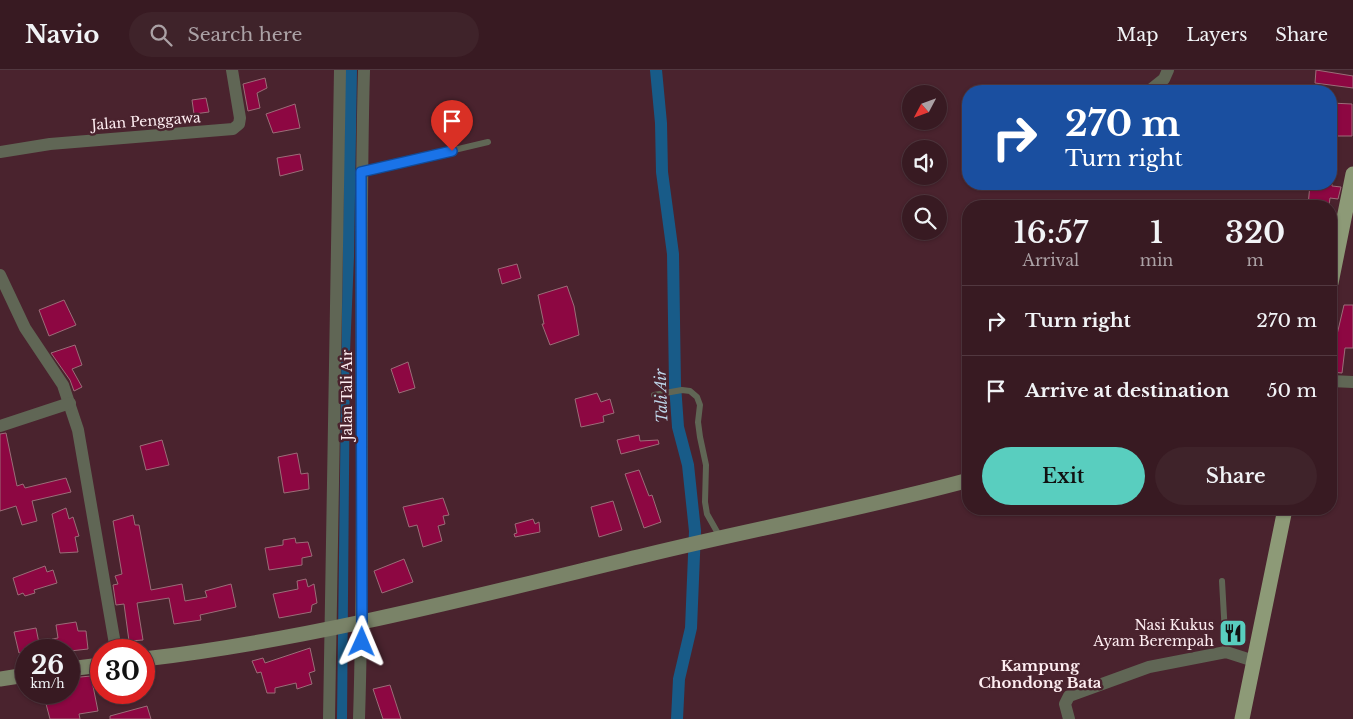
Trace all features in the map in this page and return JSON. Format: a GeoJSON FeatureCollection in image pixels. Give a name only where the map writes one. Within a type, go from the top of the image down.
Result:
{"type":"FeatureCollection","features":[{"type":"Feature","properties":{"kind":"main road"},"geometry":{"type":"LineString","coordinates":[[1337,254],[1353,174]]}},
{"type":"Feature","properties":{"kind":"main road"},"geometry":{"type":"LineString","coordinates":[[1242,719],[1284,515]]}},
{"type":"Feature","properties":{"kind":"street","name":"Jalan Penggawa"},"geometry":{"type":"LineString","coordinates":[[0,152],[50,144],[233,129],[239,124],[240,118],[232,70]]}},
{"type":"Feature","properties":{"kind":"street","name":"Jalan Tali Air"},"geometry":{"type":"LineString","coordinates":[[329,719],[340,70]]}},
{"type":"Feature","properties":{"kind":"street","name":"Jalan Tali Air"},"geometry":{"type":"LineString","coordinates":[[359,719],[361,172],[364,70]]}},
{"type":"Feature","properties":{"kind":"street"},"geometry":{"type":"LineString","coordinates":[[1156,85],[1164,79],[1168,70]]}},
{"type":"Feature","properties":{"kind":"street"},"geometry":{"type":"LineString","coordinates":[[0,275],[25,328],[52,368],[70,403],[78,430],[114,639]]}},
{"type":"Feature","properties":{"kind":"street"},"geometry":{"type":"LineString","coordinates":[[1337,381],[1353,382]]}},
{"type":"Feature","properties":{"kind":"street"},"geometry":{"type":"LineString","coordinates":[[0,426],[70,403]]}},
{"type":"Feature","properties":{"kind":"street"},"geometry":{"type":"LineString","coordinates":[[155,658],[216,651],[359,624],[678,547],[962,482]]}},
{"type":"Feature","properties":{"kind":"street"},"geometry":{"type":"LineString","coordinates":[[1068,719],[1065,704],[1073,694],[1148,667],[1226,652],[1254,661]]}},
{"type":"Feature","properties":{"kind":"street"},"geometry":{"type":"LineString","coordinates":[[0,679],[15,677]]}},
{"type":"Feature","properties":{"kind":"lane"},"geometry":{"type":"LineString","coordinates":[[361,172],[488,142]]}},
{"type":"Feature","properties":{"kind":"lane"},"geometry":{"type":"LineString","coordinates":[[654,395],[682,390],[690,391],[697,396],[700,405],[698,422],[706,473],[705,502],[707,514],[721,538]]}},
{"type":"Feature","properties":{"kind":"lane"},"geometry":{"type":"LineString","coordinates":[[1222,581],[1226,652]]}},
{"type":"Feature","properties":{"kind":"water"},"geometry":{"type":"Polygon","coordinates":[[[345,70],[357,70],[354,257],[350,352],[347,719],[337,719],[345,70]]]}},
{"type":"Feature","properties":{"kind":"building"},"geometry":{"type":"Polygon","coordinates":[[[1316,70],[1353,76],[1353,88],[1315,83],[1316,70]]]}},
{"type":"Feature","properties":{"kind":"building"},"geometry":{"type":"Polygon","coordinates":[[[265,78],[267,88],[257,93],[260,108],[248,111],[243,84],[265,78]]]}},
{"type":"Feature","properties":{"kind":"building"},"geometry":{"type":"Polygon","coordinates":[[[206,98],[209,112],[194,114],[192,100],[206,98]]]}},
{"type":"Feature","properties":{"kind":"building"},"geometry":{"type":"Polygon","coordinates":[[[1337,103],[1352,104],[1352,136],[1337,136],[1337,103]]]}},
{"type":"Feature","properties":{"kind":"building"},"geometry":{"type":"Polygon","coordinates":[[[295,104],[300,128],[273,133],[266,114],[295,104]]]}},
{"type":"Feature","properties":{"kind":"building"},"geometry":{"type":"Polygon","coordinates":[[[300,154],[303,170],[280,176],[277,158],[300,154]]]}},
{"type":"Feature","properties":{"kind":"building"},"geometry":{"type":"Polygon","coordinates":[[[1337,187],[1341,187],[1338,199],[1309,200],[1309,190],[1337,190],[1337,187]]]}},
{"type":"Feature","properties":{"kind":"building"},"geometry":{"type":"Polygon","coordinates":[[[517,264],[521,278],[502,284],[498,269],[517,264]]]}},
{"type":"Feature","properties":{"kind":"building"},"geometry":{"type":"Polygon","coordinates":[[[567,286],[574,306],[579,335],[550,345],[542,324],[544,324],[538,295],[567,286]]]}},
{"type":"Feature","properties":{"kind":"building"},"geometry":{"type":"Polygon","coordinates":[[[64,300],[76,325],[49,336],[39,310],[64,300]]]}},
{"type":"Feature","properties":{"kind":"building"},"geometry":{"type":"Polygon","coordinates":[[[1344,305],[1353,305],[1353,348],[1345,348],[1342,373],[1337,373],[1337,335],[1344,305]]]}},
{"type":"Feature","properties":{"kind":"building"},"geometry":{"type":"Polygon","coordinates":[[[75,345],[82,365],[72,369],[82,387],[74,391],[70,380],[51,353],[75,345]]]}},
{"type":"Feature","properties":{"kind":"building"},"geometry":{"type":"Polygon","coordinates":[[[408,362],[415,388],[399,393],[391,369],[408,362]]]}},
{"type":"Feature","properties":{"kind":"building"},"geometry":{"type":"Polygon","coordinates":[[[597,393],[601,402],[610,399],[614,413],[603,416],[604,422],[581,427],[575,399],[597,393]]]}},
{"type":"Feature","properties":{"kind":"building"},"geometry":{"type":"Polygon","coordinates":[[[6,433],[17,486],[23,484],[25,488],[66,478],[71,492],[32,501],[37,521],[22,525],[16,506],[0,511],[0,434],[6,433]]]}},
{"type":"Feature","properties":{"kind":"building"},"geometry":{"type":"Polygon","coordinates":[[[639,435],[640,441],[658,440],[659,444],[621,454],[617,440],[639,435]]]}},
{"type":"Feature","properties":{"kind":"building"},"geometry":{"type":"Polygon","coordinates":[[[162,440],[169,465],[146,470],[140,446],[162,440]]]}},
{"type":"Feature","properties":{"kind":"building"},"geometry":{"type":"Polygon","coordinates":[[[297,453],[301,474],[308,473],[309,489],[284,493],[278,457],[297,453]]]}},
{"type":"Feature","properties":{"kind":"building"},"geometry":{"type":"Polygon","coordinates":[[[639,470],[649,496],[652,495],[661,522],[644,528],[625,474],[639,470]]]}},
{"type":"Feature","properties":{"kind":"building"},"geometry":{"type":"Polygon","coordinates":[[[443,498],[449,515],[443,516],[445,524],[438,526],[442,541],[423,547],[417,525],[409,527],[403,507],[443,498]]]}},
{"type":"Feature","properties":{"kind":"building"},"geometry":{"type":"Polygon","coordinates":[[[613,501],[622,530],[599,537],[591,507],[613,501]]]}},
{"type":"Feature","properties":{"kind":"building"},"geometry":{"type":"Polygon","coordinates":[[[66,508],[69,519],[73,517],[79,536],[75,537],[78,552],[60,553],[52,514],[66,508]]]}},
{"type":"Feature","properties":{"kind":"building"},"geometry":{"type":"Polygon","coordinates":[[[133,515],[135,525],[139,525],[151,590],[182,584],[185,601],[207,597],[205,591],[231,584],[236,607],[200,615],[201,620],[174,624],[169,598],[137,603],[143,639],[129,639],[124,604],[116,605],[113,585],[118,584],[115,576],[122,574],[113,521],[133,515]]]}},
{"type":"Feature","properties":{"kind":"building"},"geometry":{"type":"Polygon","coordinates":[[[533,519],[535,524],[539,522],[540,532],[515,537],[514,534],[517,533],[515,524],[533,519]]]}},
{"type":"Feature","properties":{"kind":"building"},"geometry":{"type":"Polygon","coordinates":[[[295,538],[296,543],[308,542],[312,556],[302,558],[302,565],[269,570],[265,548],[283,545],[283,540],[295,538]]]}},
{"type":"Feature","properties":{"kind":"building"},"geometry":{"type":"Polygon","coordinates":[[[404,559],[413,582],[382,593],[374,571],[404,559]]]}},
{"type":"Feature","properties":{"kind":"building"},"geometry":{"type":"Polygon","coordinates":[[[45,566],[47,572],[53,570],[57,583],[34,590],[35,593],[25,596],[23,593],[18,595],[13,578],[45,566]]]}},
{"type":"Feature","properties":{"kind":"building"},"geometry":{"type":"Polygon","coordinates":[[[306,579],[308,587],[314,584],[317,603],[312,605],[311,612],[279,618],[273,594],[298,589],[297,581],[306,579]]]}},
{"type":"Feature","properties":{"kind":"building"},"geometry":{"type":"Polygon","coordinates":[[[76,622],[78,631],[86,631],[88,649],[80,650],[80,639],[52,639],[58,638],[56,625],[76,622]]]}},
{"type":"Feature","properties":{"kind":"building"},"geometry":{"type":"Polygon","coordinates":[[[36,628],[38,639],[16,639],[14,632],[36,628]]]}},
{"type":"Feature","properties":{"kind":"building"},"geometry":{"type":"Polygon","coordinates":[[[310,648],[315,671],[309,673],[312,684],[297,689],[296,683],[275,688],[275,693],[267,693],[261,672],[257,673],[252,661],[263,658],[265,663],[310,648]]]}},
{"type":"Feature","properties":{"kind":"building"},"geometry":{"type":"Polygon","coordinates":[[[90,676],[90,704],[97,704],[98,711],[79,714],[80,719],[50,719],[46,704],[80,704],[80,677],[90,676]]]}},
{"type":"Feature","properties":{"kind":"building"},"geometry":{"type":"Polygon","coordinates":[[[390,685],[401,719],[383,719],[373,689],[390,685]]]}},
{"type":"Feature","properties":{"kind":"building"},"geometry":{"type":"Polygon","coordinates":[[[147,706],[151,719],[110,719],[110,716],[147,706]]]}},
{"type":"Feature","properties":{"kind":"waterway","name":"Tali Air"},"geometry":{"type":"LineString","coordinates":[[656,70],[661,123],[662,172],[673,254],[675,385],[678,427],[688,465],[695,531],[691,628],[679,679],[677,719]]}},
{"type":"Feature","properties":{"kind":"place","name":"Nasi Kukus Ayam Berempah"},"geometry":{"type":"Point","coordinates":[1233,633]}},
{"type":"Feature","properties":{"kind":"district","name":"Kampung Chondong Bata"},"geometry":{"type":"Point","coordinates":[1040,674]}},
{"type":"Feature","properties":{"kind":"route"},"geometry":{"type":"LineString","coordinates":[[362,642],[361,172],[452,151]]}}]}
